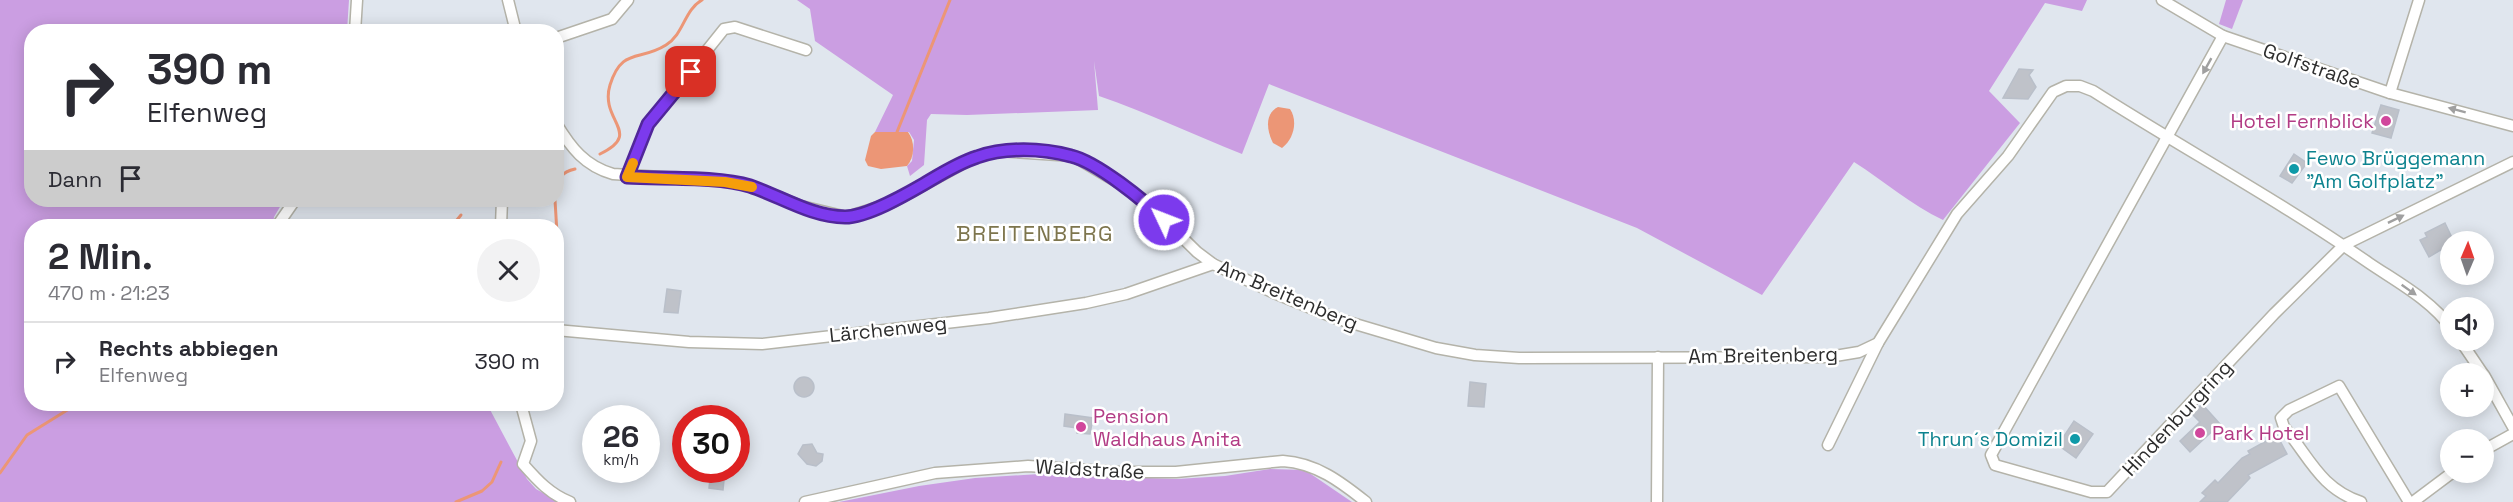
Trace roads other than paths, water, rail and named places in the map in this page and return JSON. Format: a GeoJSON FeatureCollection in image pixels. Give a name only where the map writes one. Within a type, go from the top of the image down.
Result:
{"type":"FeatureCollection","features":[{"type":"Feature","properties":{"kind":"street"},"geometry":{"type":"LineString","coordinates":[[356,24],[357,0]]}},
{"type":"Feature","properties":{"kind":"street"},"geometry":{"type":"LineString","coordinates":[[508,0],[514,24]]}},
{"type":"Feature","properties":{"kind":"street"},"geometry":{"type":"LineString","coordinates":[[564,35],[612,19],[628,0]]}},
{"type":"Feature","properties":{"kind":"street","name":"Golfstraße"},"geometry":{"type":"LineString","coordinates":[[2162,0],[2223,36],[2390,93],[2513,126]]}},
{"type":"Feature","properties":{"kind":"street"},"geometry":{"type":"LineString","coordinates":[[2390,93],[2419,0]]}},
{"type":"Feature","properties":{"kind":"street"},"geometry":{"type":"LineString","coordinates":[[627,177],[648,124],[724,29],[735,27],[806,50]]}},
{"type":"Feature","properties":{"kind":"street"},"geometry":{"type":"LineString","coordinates":[[2223,36],[2167,138],[2344,245],[2421,298],[2440,317]]}},
{"type":"Feature","properties":{"kind":"street","name":"Am Breitenberg"},"geometry":{"type":"LineString","coordinates":[[1828,445],[1878,343],[1957,214],[2008,156],[2053,92],[2066,86],[2080,86],[2093,91],[2167,138]]}},
{"type":"Feature","properties":{"kind":"street","name":"Am Breitenberg"},"geometry":{"type":"LineString","coordinates":[[564,134],[582,159],[596,169],[627,177],[748,185],[801,206],[847,217],[891,203],[975,157],[999,151],[1073,156],[1122,184],[1148,204],[1197,252],[1213,264],[1274,293],[1335,318],[1436,348],[1475,356],[1519,358],[1829,357],[1859,352],[1878,343]]}},
{"type":"Feature","properties":{"kind":"street","name":"Hindenburgring"},"geometry":{"type":"LineString","coordinates":[[2167,138],[1991,456],[1995,465],[2091,492],[2108,492],[2274,314],[2344,245]]}},
{"type":"Feature","properties":{"kind":"street"},"geometry":{"type":"LineString","coordinates":[[2344,245],[2513,162]]}},
{"type":"Feature","properties":{"kind":"street","name":"Lärchenweg"},"geometry":{"type":"LineString","coordinates":[[564,331],[699,342],[762,344],[989,318],[1086,303],[1126,294],[1213,264]]}},
{"type":"Feature","properties":{"kind":"street"},"geometry":{"type":"LineString","coordinates":[[1657,502],[1658,357]]}},
{"type":"Feature","properties":{"kind":"street"},"geometry":{"type":"LineString","coordinates":[[2361,502],[2346,497],[2321,478],[2284,427],[2281,418],[2289,410],[2339,386],[2411,502],[2440,481]]}},
{"type":"Feature","properties":{"kind":"street"},"geometry":{"type":"LineString","coordinates":[[2494,393],[2513,427]]}},
{"type":"Feature","properties":{"kind":"street"},"geometry":{"type":"LineString","coordinates":[[523,411],[531,441],[524,464],[541,485],[570,502]]}},
{"type":"Feature","properties":{"kind":"street"},"geometry":{"type":"LineString","coordinates":[[2494,444],[2513,434]]}},
{"type":"Feature","properties":{"kind":"street","name":"Waldstraße"},"geometry":{"type":"LineString","coordinates":[[805,502],[935,473],[1028,466],[1119,472],[1176,472],[1283,461],[1312,466],[1340,482],[1366,502]]}},
{"type":"Feature","properties":{"kind":"waterway"},"geometry":{"type":"LineString","coordinates":[[600,154],[619,139],[620,132],[608,97],[610,85],[620,65],[632,57],[666,45],[677,35],[691,10],[702,0]]}},
{"type":"Feature","properties":{"kind":"waterway"},"geometry":{"type":"LineString","coordinates":[[897,132],[950,0]]}},
{"type":"Feature","properties":{"kind":"waterway"},"geometry":{"type":"LineString","coordinates":[[564,174],[575,169]]}},
{"type":"Feature","properties":{"kind":"waterway"},"geometry":{"type":"LineString","coordinates":[[555,207],[556,219]]}},
{"type":"Feature","properties":{"kind":"waterway"},"geometry":{"type":"LineString","coordinates":[[458,219],[461,215]]}},
{"type":"Feature","properties":{"kind":"waterway"},"geometry":{"type":"LineString","coordinates":[[0,473],[27,435],[66,411]]}},
{"type":"Feature","properties":{"kind":"waterway"},"geometry":{"type":"LineString","coordinates":[[456,502],[482,491],[492,482],[501,462]]}},
{"type":"Feature","properties":{"kind":"place","name":"Hotel Fernblick"},"geometry":{"type":"Point","coordinates":[2386,121]}},
{"type":"Feature","properties":{"kind":"place","name":"Fewo Brüggemann \"Am Golfplatz\""},"geometry":{"type":"Point","coordinates":[2294,169]}},
{"type":"Feature","properties":{"kind":"place","name":"Pension Waldhaus Anita"},"geometry":{"type":"Point","coordinates":[1081,427]}},
{"type":"Feature","properties":{"kind":"place","name":"Park Hotel"},"geometry":{"type":"Point","coordinates":[2200,433]}},
{"type":"Feature","properties":{"kind":"place","name":"Thrun´s Domizil"},"geometry":{"type":"Point","coordinates":[2075,439]}},
{"type":"Feature","properties":{"kind":"district","name":"BREITENBERG"},"geometry":{"type":"Point","coordinates":[1035,233]}}]}
